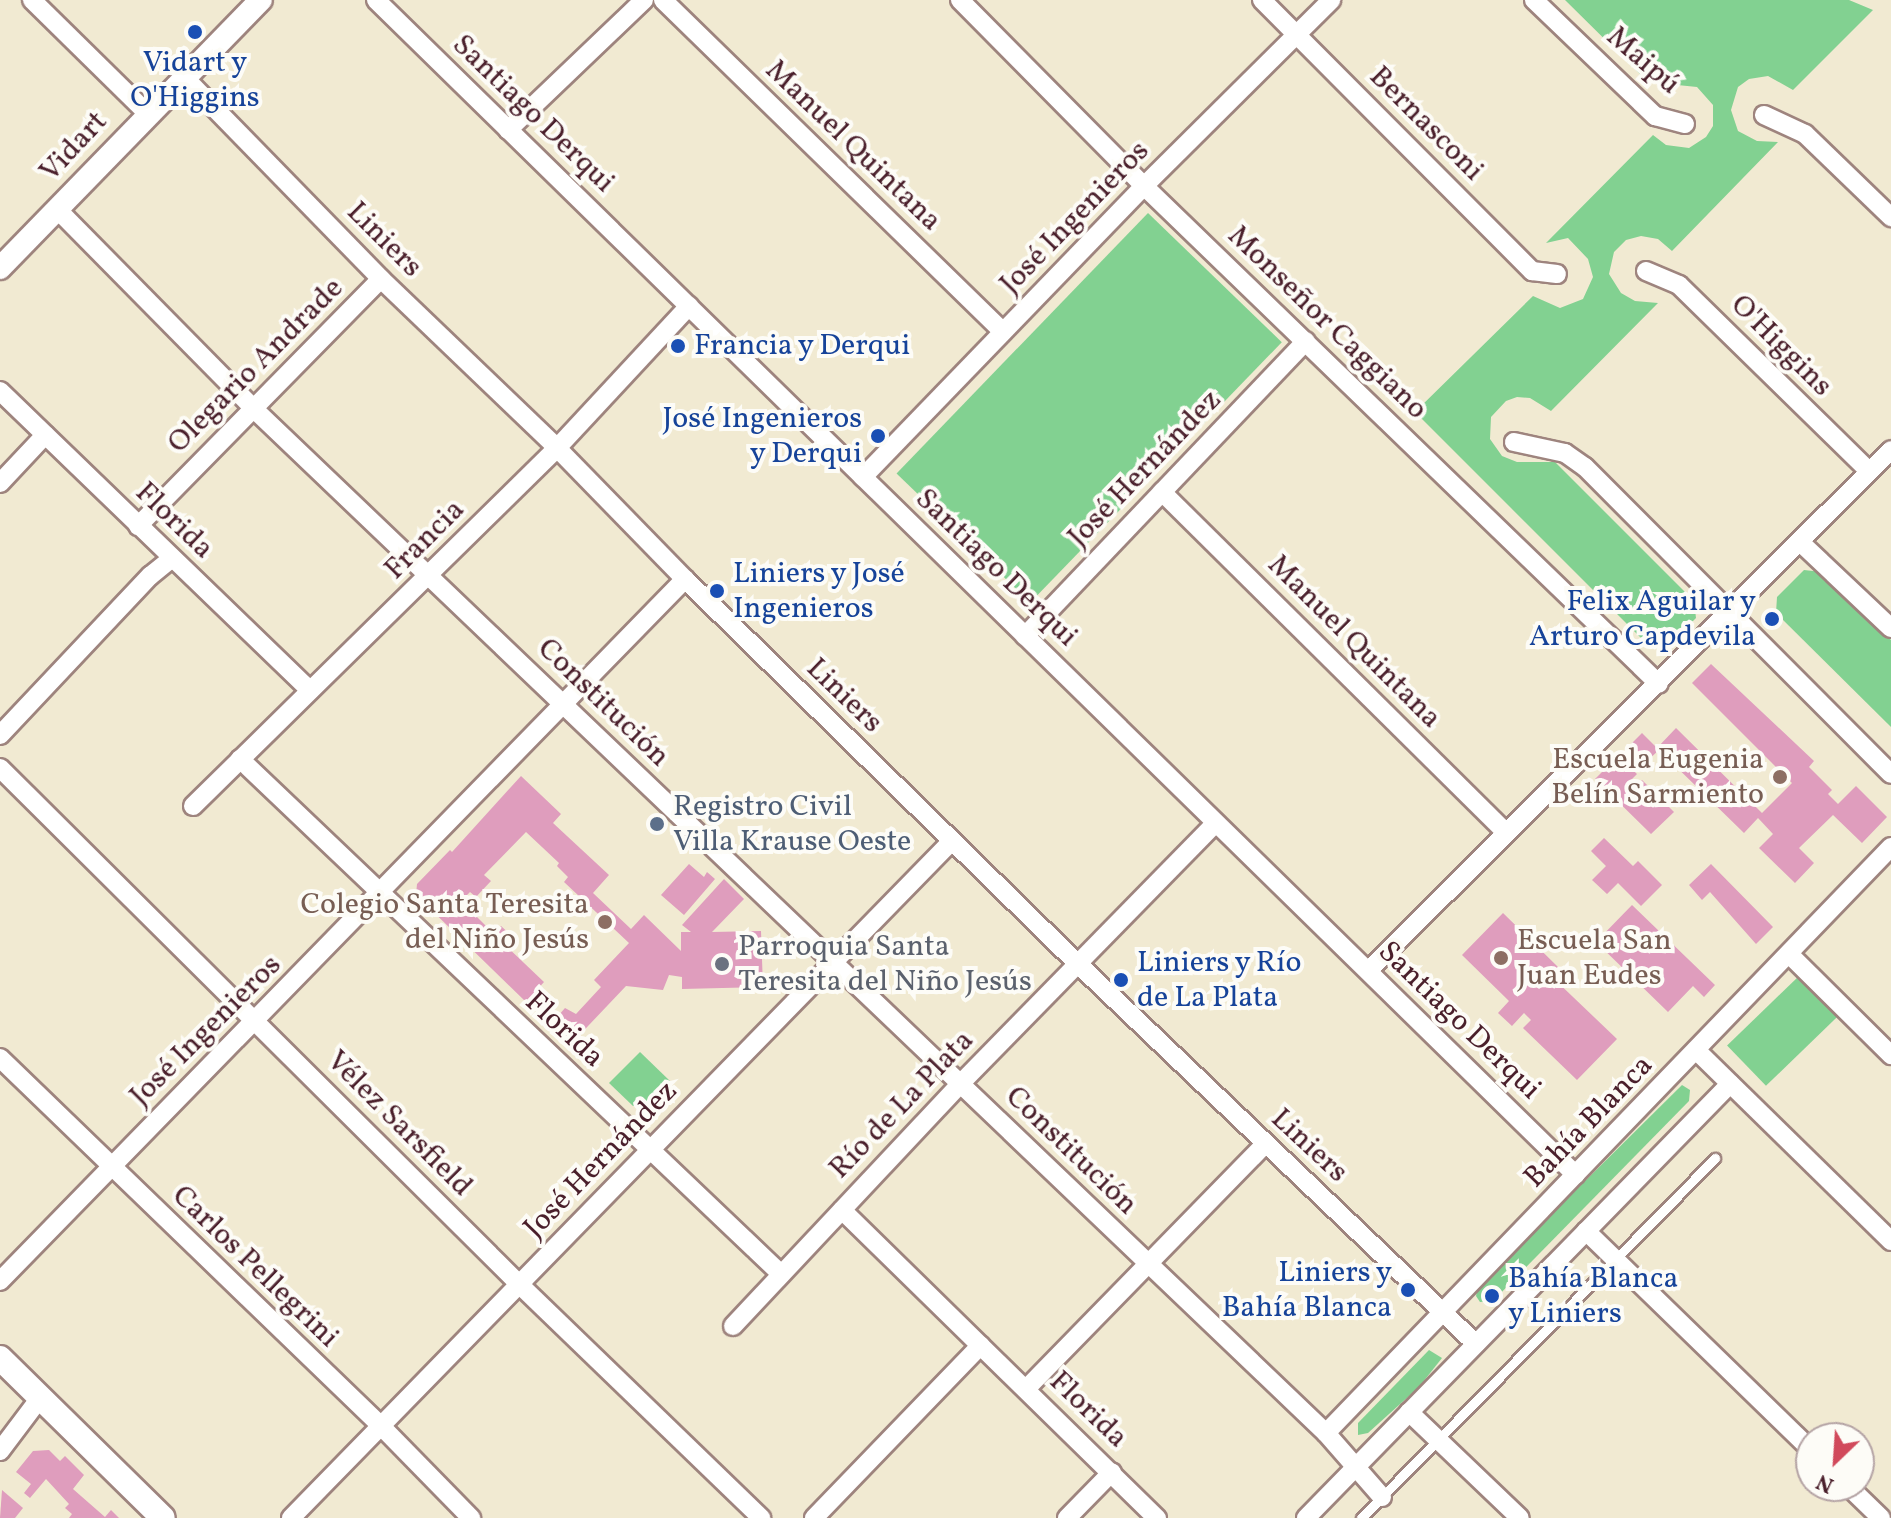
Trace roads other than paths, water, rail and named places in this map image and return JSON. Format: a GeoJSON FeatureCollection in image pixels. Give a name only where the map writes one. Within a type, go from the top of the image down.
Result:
{"type":"FeatureCollection","features":[{"type":"Feature","properties":{"kind":"main road"},"geometry":{"type":"LineString","coordinates":[[0,1358],[163,1518]]}},
{"type":"Feature","properties":{"kind":"street"},"geometry":{"type":"LineString","coordinates":[[32,0],[147,113]]}},
{"type":"Feature","properties":{"kind":"street","name":"Vidart"},"geometry":{"type":"LineString","coordinates":[[0,268],[147,113],[261,0]]}},
{"type":"Feature","properties":{"kind":"street","name":"Santiago Derqui"},"geometry":{"type":"LineString","coordinates":[[376,0],[1576,1175]]}},
{"type":"Feature","properties":{"kind":"street"},"geometry":{"type":"LineString","coordinates":[[508,130],[644,0]]}},
{"type":"Feature","properties":{"kind":"street","name":"Manuel Quintana"},"geometry":{"type":"LineString","coordinates":[[663,0],[1003,332]]}},
{"type":"Feature","properties":{"kind":"street","name":"Monseñor Caggiano"},"geometry":{"type":"LineString","coordinates":[[960,0],[1144,186],[1659,684]]}},
{"type":"Feature","properties":{"kind":"street","name":"Bernasconi"},"geometry":{"type":"LineString","coordinates":[[1262,0],[1532,271],[1557,274]]}},
{"type":"Feature","properties":{"kind":"street","name":"José Ingenieros"},"geometry":{"type":"LineString","coordinates":[[863,477],[1144,186],[1331,0]]}},
{"type":"Feature","properties":{"kind":"street","name":"Maipú"},"geometry":{"type":"LineString","coordinates":[[1534,0],[1655,116],[1685,124]]}},
{"type":"Feature","properties":{"kind":"street","name":"Liniers"},"geometry":{"type":"LineString","coordinates":[[184,77],[381,279],[557,448],[685,579],[952,841],[1476,1344]]}},
{"type":"Feature","properties":{"kind":"street"},"geometry":{"type":"LineString","coordinates":[[1764,115],[1805,134],[1891,217]]}},
{"type":"Feature","properties":{"kind":"street","name":"Constitución"},"geometry":{"type":"LineString","coordinates":[[57,209],[254,409],[1326,1433],[1382,1497]]}},
{"type":"Feature","properties":{"kind":"street","name":"O'Higgins"},"geometry":{"type":"LineString","coordinates":[[1646,271],[1679,285],[1869,471]]}},
{"type":"Feature","properties":{"kind":"street","name":"Olegario Andrade"},"geometry":{"type":"LineString","coordinates":[[138,526],[381,279]]}},
{"type":"Feature","properties":{"kind":"street","name":"Francia"},"geometry":{"type":"LineString","coordinates":[[193,806],[557,448],[689,306]]}},
{"type":"Feature","properties":{"kind":"street","name":"José Hernández"},"geometry":{"type":"LineString","coordinates":[[1025,636],[1306,341]]}},
{"type":"Feature","properties":{"kind":"street","name":"Florida"},"geometry":{"type":"LineString","coordinates":[[0,391],[310,690]]}},
{"type":"Feature","properties":{"kind":"street"},"geometry":{"type":"LineString","coordinates":[[0,483],[45,435]]}},
{"type":"Feature","properties":{"kind":"street"},"geometry":{"type":"LineString","coordinates":[[1514,442],[1565,453],[1585,467],[1891,774]]}},
{"type":"Feature","properties":{"kind":"street"},"geometry":{"type":"LineString","coordinates":[[1368,971],[1891,450]]}},
{"type":"Feature","properties":{"kind":"street","name":"Manuel Quintana"},"geometry":{"type":"LineString","coordinates":[[1162,492],[1506,832]]}},
{"type":"Feature","properties":{"kind":"street"},"geometry":{"type":"LineString","coordinates":[[1800,542],[1891,628]]}},
{"type":"Feature","properties":{"kind":"street"},"geometry":{"type":"LineString","coordinates":[[0,735],[150,576],[172,558]]}},
{"type":"Feature","properties":{"kind":"street","name":"José Ingenieros"},"geometry":{"type":"LineString","coordinates":[[0,1281],[685,579]]}},
{"type":"Feature","properties":{"kind":"street","name":"Florida"},"geometry":{"type":"LineString","coordinates":[[240,759],[781,1274]]}},
{"type":"Feature","properties":{"kind":"street","name":"Vélez Sarsfield"},"geometry":{"type":"LineString","coordinates":[[0,768],[519,1284],[761,1518]]}},
{"type":"Feature","properties":{"kind":"street","name":"Río de La Plata"},"geometry":{"type":"LineString","coordinates":[[733,1326],[961,1083],[1216,823]]}},
{"type":"Feature","properties":{"kind":"street","name":"José Hernández"},"geometry":{"type":"LineString","coordinates":[[291,1518],[379,1424],[952,841]]}},
{"type":"Feature","properties":{"kind":"street","name":"Bahía Blanca"},"geometry":{"type":"LineString","coordinates":[[1326,1433],[1446,1312],[1891,847]]}},
{"type":"Feature","properties":{"kind":"street"},"geometry":{"type":"LineString","coordinates":[[1789,954],[1891,1055]]}},
{"type":"Feature","properties":{"kind":"street"},"geometry":{"type":"LineString","coordinates":[[1696,1050],[1891,1241]]}},
{"type":"Feature","properties":{"kind":"street","name":"Carlos Pellegrini"},"geometry":{"type":"LineString","coordinates":[[0,1058],[379,1424],[471,1518]]}},
{"type":"Feature","properties":{"kind":"street"},"geometry":{"type":"LineString","coordinates":[[1306,1518],[1730,1084]]}},
{"type":"Feature","properties":{"kind":"street"},"geometry":{"type":"LineString","coordinates":[[1026,1389],[1265,1144]]}},
{"type":"Feature","properties":{"kind":"street","name":"Florida"},"geometry":{"type":"LineString","coordinates":[[842,1210],[1157,1518]]}},
{"type":"Feature","properties":{"kind":"street"},"geometry":{"type":"LineString","coordinates":[[1586,1231],[1795,1434]]}},
{"type":"Feature","properties":{"kind":"street"},"geometry":{"type":"LineString","coordinates":[[814,1518],[981,1345]]}},
{"type":"Feature","properties":{"kind":"street"},"geometry":{"type":"LineString","coordinates":[[0,1451],[40,1398]]}},
{"type":"Feature","properties":{"kind":"street"},"geometry":{"type":"LineString","coordinates":[[1409,1412],[1520,1518]]}},
{"type":"Feature","properties":{"kind":"street"},"geometry":{"type":"LineString","coordinates":[[1067,1518],[1112,1472]]}},
{"type":"Feature","properties":{"kind":"street"},"geometry":{"type":"LineString","coordinates":[[1864,1502],[1881,1518]]}},
{"type":"Feature","properties":{"kind":"lane"},"geometry":{"type":"LineString","coordinates":[[1361,1518],[1715,1158]]}},
{"type":"Feature","properties":{"kind":"place","name":"Vidart y O'Higgins"},"geometry":{"type":"Point","coordinates":[195,32]}},
{"type":"Feature","properties":{"kind":"place","name":"Francia y Derqui"},"geometry":{"type":"Point","coordinates":[678,346]}},
{"type":"Feature","properties":{"kind":"place","name":"José Ingenieros y Derqui"},"geometry":{"type":"Point","coordinates":[878,436]}},
{"type":"Feature","properties":{"kind":"place","name":"Liniers y José Ingenieros"},"geometry":{"type":"Point","coordinates":[717,591]}},
{"type":"Feature","properties":{"kind":"place","name":"Felix Aguilar y Arturo Capdevila"},"geometry":{"type":"Point","coordinates":[1772,619]}},
{"type":"Feature","properties":{"kind":"place","name":"Escuela Eugenia Belín Sarmiento"},"geometry":{"type":"Point","coordinates":[1780,777]}},
{"type":"Feature","properties":{"kind":"place","name":"Registro Civil Villa Krause Oeste"},"geometry":{"type":"Point","coordinates":[657,824]}},
{"type":"Feature","properties":{"kind":"place","name":"Colegio Santa Teresita del Niño Jesús"},"geometry":{"type":"Point","coordinates":[605,922]}},
{"type":"Feature","properties":{"kind":"place","name":"Escuela San Juan Eudes"},"geometry":{"type":"Point","coordinates":[1501,958]}},
{"type":"Feature","properties":{"kind":"place","name":"Parroquia Santa Teresita del Niño Jesús"},"geometry":{"type":"Point","coordinates":[722,964]}},
{"type":"Feature","properties":{"kind":"place","name":"Liniers y Río de La Plata"},"geometry":{"type":"Point","coordinates":[1121,980]}},
{"type":"Feature","properties":{"kind":"place","name":"Liniers y Bahía Blanca"},"geometry":{"type":"Point","coordinates":[1408,1290]}},
{"type":"Feature","properties":{"kind":"place","name":"Bahía Blanca y Liniers"},"geometry":{"type":"Point","coordinates":[1492,1296]}}]}
